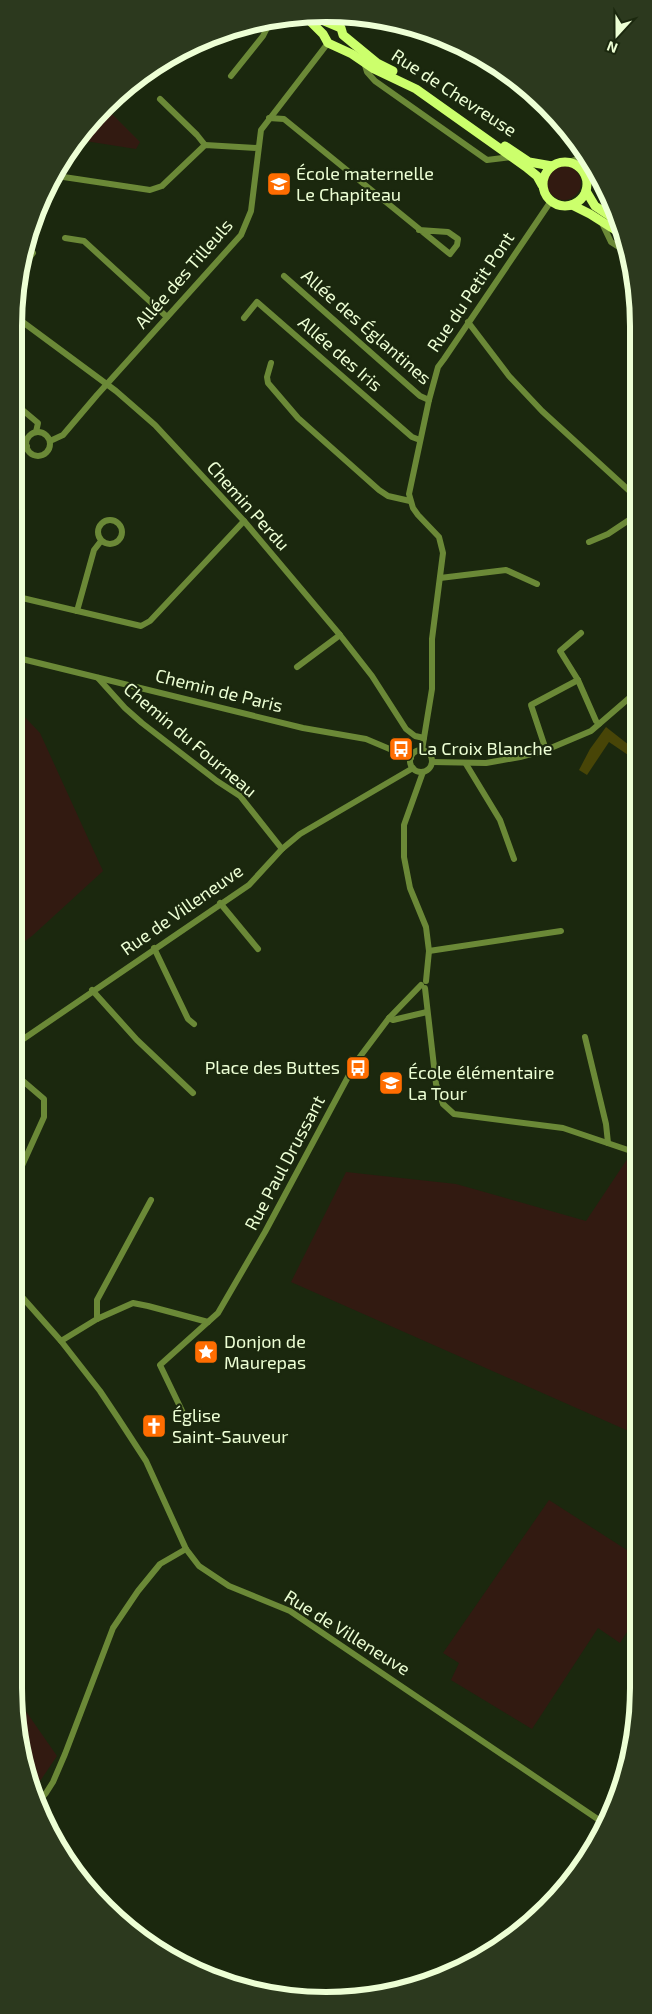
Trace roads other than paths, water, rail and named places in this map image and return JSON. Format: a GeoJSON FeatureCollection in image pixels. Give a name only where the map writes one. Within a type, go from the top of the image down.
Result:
{"type":"FeatureCollection","features":[{"type":"Feature","properties":{"kind":"street"},"geometry":{"type":"LineString","coordinates":[[323,34],[326,22]]}},
{"type":"Feature","properties":{"kind":"street","name":"Rue de Chevreuse"},"geometry":{"type":"LineString","coordinates":[[326,22],[340,28],[343,35],[377,63],[408,78],[522,157],[541,165],[552,166]]}},
{"type":"Feature","properties":{"kind":"street"},"geometry":{"type":"LineString","coordinates":[[312,23],[331,44],[340,42],[343,35]]}},
{"type":"Feature","properties":{"kind":"street"},"geometry":{"type":"LineString","coordinates":[[231,76],[263,36],[267,28]]}},
{"type":"Feature","properties":{"kind":"street","name":"Rue de Chevreuse"},"geometry":{"type":"LineString","coordinates":[[331,44],[416,89],[484,136],[537,176],[542,185]]}},
{"type":"Feature","properties":{"kind":"street","name":"Allée des Tilleuls"},"geometry":{"type":"LineString","coordinates":[[50,441],[63,435],[241,235],[251,211],[261,130],[331,44]]}},
{"type":"Feature","properties":{"kind":"street","name":"Rue de Chevreuse"},"geometry":{"type":"LineString","coordinates":[[364,62],[367,72],[375,81],[486,160],[511,157]]}},
{"type":"Feature","properties":{"kind":"street"},"geometry":{"type":"LineString","coordinates":[[160,100],[205,145]]}},
{"type":"Feature","properties":{"kind":"street"},"geometry":{"type":"LineString","coordinates":[[269,118],[284,119],[420,230],[450,254],[457,245],[458,239],[448,232],[420,230]]}},
{"type":"Feature","properties":{"kind":"street"},"geometry":{"type":"LineString","coordinates":[[62,177],[150,190],[162,186],[205,145],[258,148]]}},
{"type":"Feature","properties":{"kind":"street"},"geometry":{"type":"LineString","coordinates":[[579,158],[552,166],[547,171],[542,185],[551,201],[565,206],[578,202],[586,191]]}},
{"type":"Feature","properties":{"kind":"street"},"geometry":{"type":"LineString","coordinates":[[569,162],[579,167],[586,177]]}},
{"type":"Feature","properties":{"kind":"street"},"geometry":{"type":"LineString","coordinates":[[588,172],[586,191],[595,206],[608,214]]}},
{"type":"Feature","properties":{"kind":"street","name":"Rue du Petit Pont"},"geometry":{"type":"LineString","coordinates":[[410,501],[409,494],[420,440],[438,367],[551,201]]}},
{"type":"Feature","properties":{"kind":"street"},"geometry":{"type":"LineString","coordinates":[[572,205],[613,229]]}},
{"type":"Feature","properties":{"kind":"street"},"geometry":{"type":"LineString","coordinates":[[600,220],[611,242],[619,247]]}},
{"type":"Feature","properties":{"kind":"street"},"geometry":{"type":"LineString","coordinates":[[65,238],[84,241],[167,317]]}},
{"type":"Feature","properties":{"kind":"street","name":"Allée des Églantines"},"geometry":{"type":"LineString","coordinates":[[284,276],[420,396],[429,400]]}},
{"type":"Feature","properties":{"kind":"street","name":"Allée des Iris"},"geometry":{"type":"LineString","coordinates":[[244,318],[258,302],[412,437],[420,440]]}},
{"type":"Feature","properties":{"kind":"street","name":"Chemin Perdu"},"geometry":{"type":"LineString","coordinates":[[22,322],[107,385],[155,425],[244,521],[340,635],[372,676],[406,729],[414,736],[424,738]]}},
{"type":"Feature","properties":{"kind":"street"},"geometry":{"type":"LineString","coordinates":[[468,322],[508,376],[542,411],[630,491]]}},
{"type":"Feature","properties":{"kind":"street"},"geometry":{"type":"LineString","coordinates":[[271,363],[267,377],[268,383],[298,418],[379,490],[388,496],[410,501],[418,515],[439,537],[444,553],[432,639],[432,689],[422,750]]}},
{"type":"Feature","properties":{"kind":"street"},"geometry":{"type":"LineString","coordinates":[[22,410],[38,423],[36,432]]}},
{"type":"Feature","properties":{"kind":"street"},"geometry":{"type":"LineString","coordinates":[[36,432],[43,433],[50,441],[49,449],[41,455],[34,454],[27,446],[30,436],[36,432]]}},
{"type":"Feature","properties":{"kind":"street"},"geometry":{"type":"LineString","coordinates":[[22,448],[27,446]]}},
{"type":"Feature","properties":{"kind":"street"},"geometry":{"type":"LineString","coordinates":[[588,542],[608,534],[630,519]]}},
{"type":"Feature","properties":{"kind":"street"},"geometry":{"type":"LineString","coordinates":[[22,598],[140,626],[150,621],[244,521]]}},
{"type":"Feature","properties":{"kind":"street"},"geometry":{"type":"LineString","coordinates":[[77,611],[94,550],[101,541]]}},
{"type":"Feature","properties":{"kind":"street"},"geometry":{"type":"LineString","coordinates":[[440,578],[506,570],[537,584]]}},
{"type":"Feature","properties":{"kind":"street"},"geometry":{"type":"LineString","coordinates":[[581,633],[560,651],[578,680],[599,724]]}},
{"type":"Feature","properties":{"kind":"street"},"geometry":{"type":"LineString","coordinates":[[297,667],[340,635]]}},
{"type":"Feature","properties":{"kind":"street","name":"Chemin de Paris"},"geometry":{"type":"LineString","coordinates":[[22,659],[303,728],[366,739],[411,758]]}},
{"type":"Feature","properties":{"kind":"street","name":"Chemin du Fourneau"},"geometry":{"type":"LineString","coordinates":[[98,678],[125,708],[142,723],[217,781],[240,796],[282,849]]}},
{"type":"Feature","properties":{"kind":"street"},"geometry":{"type":"LineString","coordinates":[[546,750],[531,705],[578,680]]}},
{"type":"Feature","properties":{"kind":"street"},"geometry":{"type":"LineString","coordinates":[[432,762],[486,763],[546,750],[591,731],[630,697]]}},
{"type":"Feature","properties":{"kind":"street"},"geometry":{"type":"LineString","coordinates":[[422,750],[416,752],[411,758],[413,768],[423,772]]}},
{"type":"Feature","properties":{"kind":"street"},"geometry":{"type":"LineString","coordinates":[[422,750],[430,756],[432,762],[429,768],[423,772],[404,825],[404,857],[410,888],[426,928],[429,952],[424,985],[389,1018],[393,1020],[427,1012]]}},
{"type":"Feature","properties":{"kind":"street"},"geometry":{"type":"LineString","coordinates":[[466,764],[500,820],[514,859]]}},
{"type":"Feature","properties":{"kind":"street","name":"Rue de Villeneuve"},"geometry":{"type":"LineString","coordinates":[[22,1040],[92,990],[249,885],[282,849],[300,834],[413,768]]}},
{"type":"Feature","properties":{"kind":"street"},"geometry":{"type":"LineString","coordinates":[[220,904],[258,949]]}},
{"type":"Feature","properties":{"kind":"street"},"geometry":{"type":"LineString","coordinates":[[429,952],[561,931]]}},
{"type":"Feature","properties":{"kind":"street"},"geometry":{"type":"LineString","coordinates":[[154,948],[188,1019],[194,1024]]}},
{"type":"Feature","properties":{"kind":"street"},"geometry":{"type":"LineString","coordinates":[[424,985],[427,990],[427,1012],[436,1084],[443,1104],[454,1114],[563,1128],[630,1151]]}},
{"type":"Feature","properties":{"kind":"street"},"geometry":{"type":"LineString","coordinates":[[92,990],[137,1040],[193,1093]]}},
{"type":"Feature","properties":{"kind":"street","name":"Rue Paul Drussant"},"geometry":{"type":"LineString","coordinates":[[184,1415],[160,1365],[218,1313],[265,1232],[356,1062],[389,1018]]}},
{"type":"Feature","properties":{"kind":"street"},"geometry":{"type":"LineString","coordinates":[[585,1037],[606,1124],[608,1144]]}},
{"type":"Feature","properties":{"kind":"street"},"geometry":{"type":"LineString","coordinates":[[22,1080],[44,1099],[44,1117],[22,1166]]}},
{"type":"Feature","properties":{"kind":"street"},"geometry":{"type":"LineString","coordinates":[[97,1319],[97,1300],[151,1200]]}},
{"type":"Feature","properties":{"kind":"street","name":"Rue de Villeneuve"},"geometry":{"type":"LineString","coordinates":[[22,1296],[100,1391],[142,1454],[186,1549],[199,1566],[219,1581],[290,1611],[599,1820]]}},
{"type":"Feature","properties":{"kind":"street"},"geometry":{"type":"LineString","coordinates":[[60,1341],[97,1319],[133,1303],[208,1322]]}},
{"type":"Feature","properties":{"kind":"street"},"geometry":{"type":"LineString","coordinates":[[43,1796],[53,1782],[65,1754],[112,1628],[160,1564],[186,1549]]}},
{"type":"Feature","properties":{"kind":"place","name":"École maternelle Le Chapiteau"},"geometry":{"type":"Point","coordinates":[279,184]}},
{"type":"Feature","properties":{"kind":"place","name":"La Croix Blanche"},"geometry":{"type":"Point","coordinates":[401,749]}},
{"type":"Feature","properties":{"kind":"place","name":"Place des Buttes"},"geometry":{"type":"Point","coordinates":[358,1068]}},
{"type":"Feature","properties":{"kind":"place","name":"École élémentaire La Tour"},"geometry":{"type":"Point","coordinates":[391,1083]}},
{"type":"Feature","properties":{"kind":"place","name":"Donjon de Maurepas"},"geometry":{"type":"Point","coordinates":[206,1352]}},
{"type":"Feature","properties":{"kind":"place","name":"Église Saint-Sauveur"},"geometry":{"type":"Point","coordinates":[154,1426]}}]}
